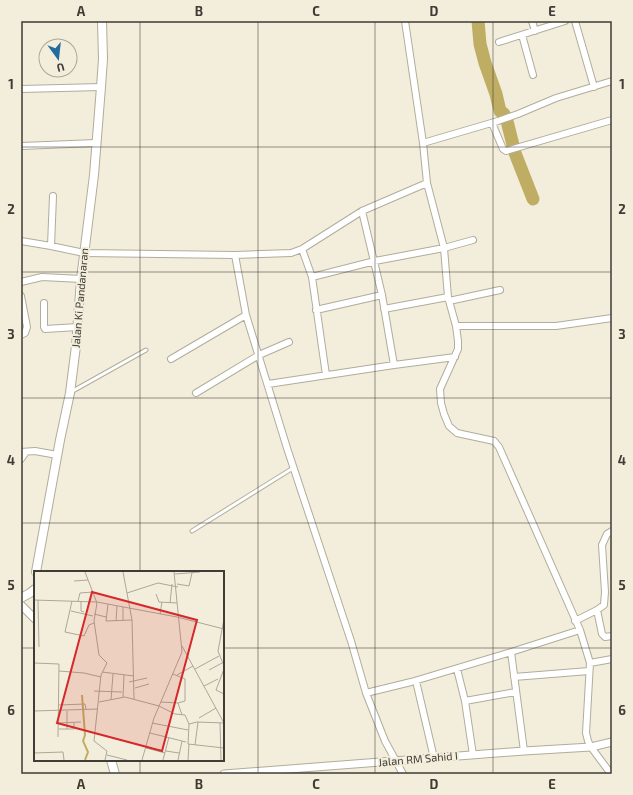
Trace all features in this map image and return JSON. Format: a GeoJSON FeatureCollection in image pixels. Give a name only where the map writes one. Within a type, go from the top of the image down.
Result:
{"type":"FeatureCollection","features":[{"type":"Feature","properties":{"kind":"main road","name":"Jalan Ki Pandanaran"},"geometry":{"type":"LineString","coordinates":[[36,571],[70,393],[78,327],[81,279],[94,175],[102,87],[102,21]]}},
{"type":"Feature","properties":{"kind":"main road"},"geometry":{"type":"LineString","coordinates":[[21,598],[34,590]]}},
{"type":"Feature","properties":{"kind":"main road"},"geometry":{"type":"LineString","coordinates":[[111,761],[115,774]]}},
{"type":"Feature","properties":{"kind":"street"},"geometry":{"type":"LineString","coordinates":[[404,21],[427,183],[444,248],[448,299],[456,326],[458,349],[440,389],[441,403],[444,414],[449,426],[457,433],[494,441],[499,447],[580,630],[590,663],[586,733],[591,747],[611,774]]}},
{"type":"Feature","properties":{"kind":"street"},"geometry":{"type":"LineString","coordinates":[[532,21],[535,31]]}},
{"type":"Feature","properties":{"kind":"street"},"geometry":{"type":"LineString","coordinates":[[499,42],[565,21]]}},
{"type":"Feature","properties":{"kind":"street"},"geometry":{"type":"LineString","coordinates":[[575,21],[594,87]]}},
{"type":"Feature","properties":{"kind":"street"},"geometry":{"type":"LineString","coordinates":[[522,35],[533,75]]}},
{"type":"Feature","properties":{"kind":"street"},"geometry":{"type":"LineString","coordinates":[[422,143],[495,122],[556,98],[612,81]]}},
{"type":"Feature","properties":{"kind":"street"},"geometry":{"type":"LineString","coordinates":[[21,89],[102,87]]}},
{"type":"Feature","properties":{"kind":"street"},"geometry":{"type":"LineString","coordinates":[[495,122],[503,149],[506,151],[612,120]]}},
{"type":"Feature","properties":{"kind":"street"},"geometry":{"type":"LineString","coordinates":[[21,146],[96,143]]}},
{"type":"Feature","properties":{"kind":"street"},"geometry":{"type":"LineString","coordinates":[[21,241],[84,253],[235,255],[291,252],[302,249],[362,211],[427,183]]}},
{"type":"Feature","properties":{"kind":"street"},"geometry":{"type":"LineString","coordinates":[[51,246],[53,196]]}},
{"type":"Feature","properties":{"kind":"street"},"geometry":{"type":"LineString","coordinates":[[362,211],[375,261],[394,365]]}},
{"type":"Feature","properties":{"kind":"street"},"geometry":{"type":"LineString","coordinates":[[312,277],[375,261],[444,248],[473,240]]}},
{"type":"Feature","properties":{"kind":"street"},"geometry":{"type":"LineString","coordinates":[[302,249],[312,277],[326,375]]}},
{"type":"Feature","properties":{"kind":"street"},"geometry":{"type":"LineString","coordinates":[[235,255],[246,315],[293,468],[351,641],[366,693],[385,741],[403,774]]}},
{"type":"Feature","properties":{"kind":"street"},"geometry":{"type":"LineString","coordinates":[[21,282],[42,277],[81,279]]}},
{"type":"Feature","properties":{"kind":"street"},"geometry":{"type":"LineString","coordinates":[[384,309],[500,290]]}},
{"type":"Feature","properties":{"kind":"street"},"geometry":{"type":"LineString","coordinates":[[316,310],[382,295]]}},
{"type":"Feature","properties":{"kind":"street"},"geometry":{"type":"LineString","coordinates":[[21,296],[27,327],[25,333],[21,335]]}},
{"type":"Feature","properties":{"kind":"street"},"geometry":{"type":"LineString","coordinates":[[44,303],[45,329],[78,327]]}},
{"type":"Feature","properties":{"kind":"street"},"geometry":{"type":"LineString","coordinates":[[171,359],[246,315]]}},
{"type":"Feature","properties":{"kind":"street"},"geometry":{"type":"LineString","coordinates":[[456,326],[556,326],[612,318]]}},
{"type":"Feature","properties":{"kind":"street"},"geometry":{"type":"LineString","coordinates":[[196,393],[259,356],[288,342]]}},
{"type":"Feature","properties":{"kind":"street"},"geometry":{"type":"LineString","coordinates":[[268,384],[455,357]]}},
{"type":"Feature","properties":{"kind":"street"},"geometry":{"type":"LineString","coordinates":[[21,459],[24,452],[57,455]]}},
{"type":"Feature","properties":{"kind":"street"},"geometry":{"type":"LineString","coordinates":[[575,621],[604,605],[606,598],[602,545],[607,534],[612,531]]}},
{"type":"Feature","properties":{"kind":"street"},"geometry":{"type":"LineString","coordinates":[[21,605],[34,617]]}},
{"type":"Feature","properties":{"kind":"street"},"geometry":{"type":"LineString","coordinates":[[597,610],[602,634],[605,637],[612,636]]}},
{"type":"Feature","properties":{"kind":"street"},"geometry":{"type":"LineString","coordinates":[[366,693],[457,669],[580,630]]}},
{"type":"Feature","properties":{"kind":"street"},"geometry":{"type":"LineString","coordinates":[[511,652],[524,751]]}},
{"type":"Feature","properties":{"kind":"street"},"geometry":{"type":"LineString","coordinates":[[590,663],[612,659]]}},
{"type":"Feature","properties":{"kind":"street"},"geometry":{"type":"LineString","coordinates":[[457,669],[465,701],[473,755]]}},
{"type":"Feature","properties":{"kind":"street"},"geometry":{"type":"LineString","coordinates":[[514,677],[589,671]]}},
{"type":"Feature","properties":{"kind":"street"},"geometry":{"type":"LineString","coordinates":[[416,680],[434,758]]}},
{"type":"Feature","properties":{"kind":"street"},"geometry":{"type":"LineString","coordinates":[[465,701],[516,692]]}},
{"type":"Feature","properties":{"kind":"street","name":"Jalan RM Sahid I"},"geometry":{"type":"LineString","coordinates":[[224,774],[591,747],[612,742]]}},
{"type":"Feature","properties":{"kind":"lane"},"geometry":{"type":"LineString","coordinates":[[70,393],[146,350]]}},
{"type":"Feature","properties":{"kind":"lane"},"geometry":{"type":"LineString","coordinates":[[192,531],[293,468]]}},
{"type":"Feature","properties":{"kind":"waterway"},"geometry":{"type":"LineString","coordinates":[[478,21],[480,44],[485,63],[496,94],[500,111],[504,114],[507,121],[515,153],[533,199]]}}]}
